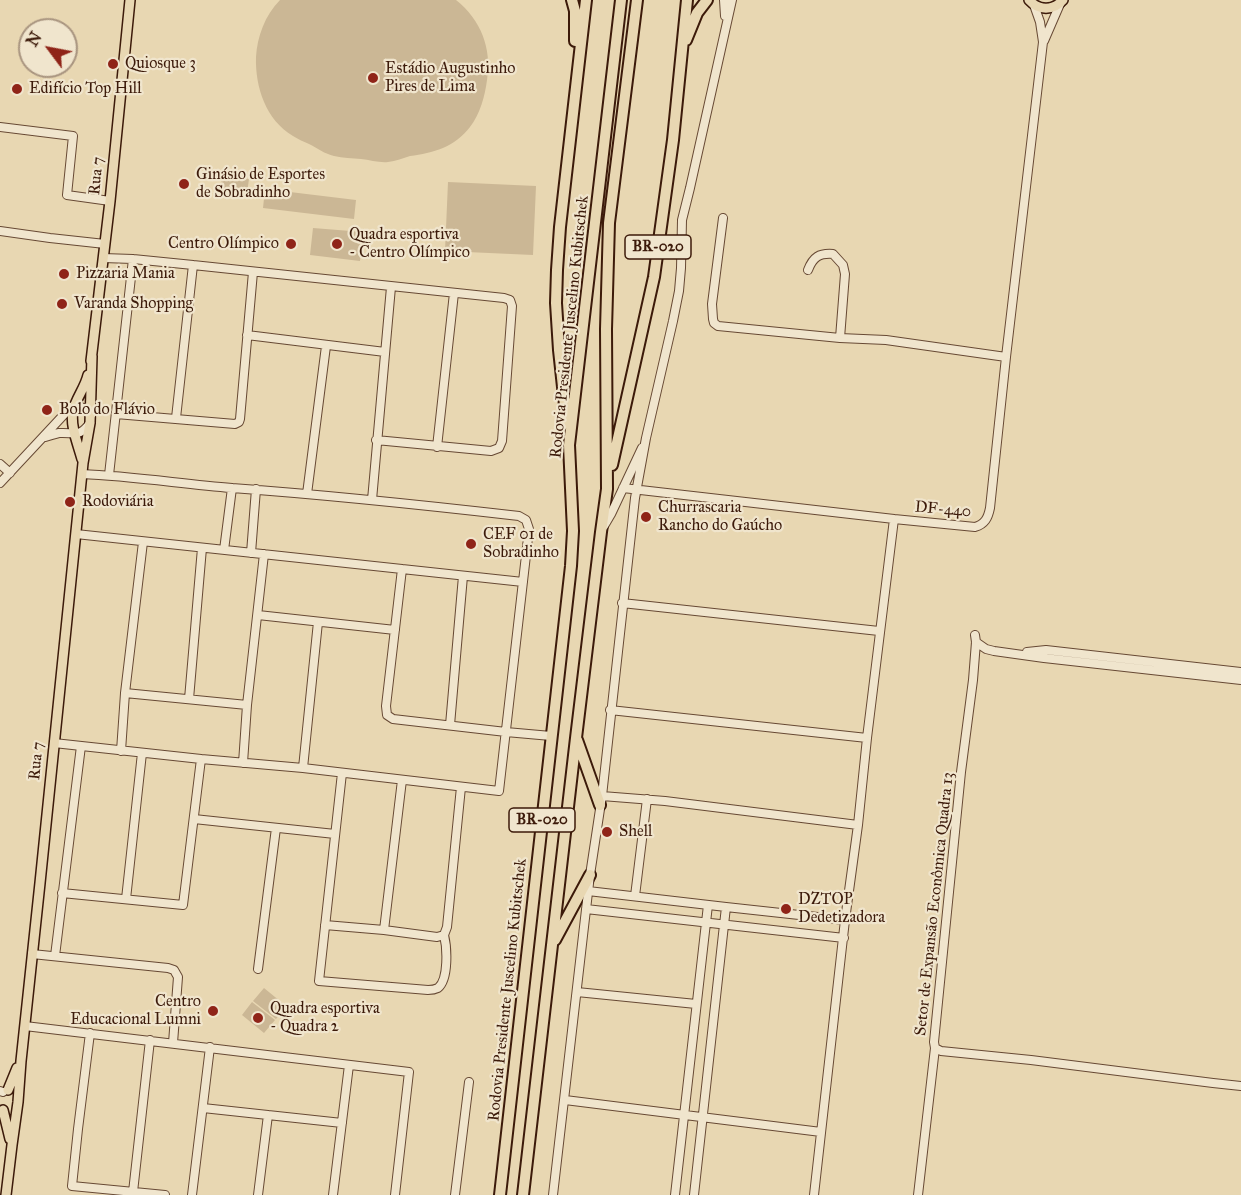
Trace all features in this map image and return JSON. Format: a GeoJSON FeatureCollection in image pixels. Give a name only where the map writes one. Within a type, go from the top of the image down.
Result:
{"type":"FeatureCollection","features":[{"type":"Feature","properties":{"kind":"highway"},"geometry":{"type":"LineString","coordinates":[[572,0],[575,11],[575,89]]}},
{"type":"Feature","properties":{"kind":"highway","name":"BR-020"},"geometry":{"type":"LineString","coordinates":[[569,445],[556,303],[560,227],[586,0]]}},
{"type":"Feature","properties":{"kind":"highway","name":"Rodovia Presidente Juscelino Kubitschek"},"geometry":{"type":"LineString","coordinates":[[500,1195],[571,566],[573,531],[569,445],[621,0]]}},
{"type":"Feature","properties":{"kind":"highway","name":"Rodovia Presidente Juscelino Kubitschek"},"geometry":{"type":"LineString","coordinates":[[523,1195],[607,489],[606,329],[609,223],[637,0]]}},
{"type":"Feature","properties":{"kind":"highway","name":"BR-020"},"geometry":{"type":"LineString","coordinates":[[607,489],[654,277],[673,140],[687,0]]}},
{"type":"Feature","properties":{"kind":"highway"},"geometry":{"type":"LineString","coordinates":[[680,61],[693,22],[707,0]]}},
{"type":"Feature","properties":{"kind":"highway"},"geometry":{"type":"LineString","coordinates":[[576,738],[601,801]]}},
{"type":"Feature","properties":{"kind":"highway"},"geometry":{"type":"LineString","coordinates":[[552,945],[590,875]]}},
{"type":"Feature","properties":{"kind":"main road","name":"Rua 7"},"geometry":{"type":"LineString","coordinates":[[6,1195],[18,1101],[83,464],[90,419],[93,356],[130,0]]}},
{"type":"Feature","properties":{"kind":"main road","name":"DF-440"},"geometry":{"type":"LineString","coordinates":[[1031,3],[1045,9],[1053,8],[1062,2]]}},
{"type":"Feature","properties":{"kind":"main road","name":"Rua 7"},"geometry":{"type":"LineString","coordinates":[[83,464],[72,417],[75,405],[87,381],[93,356]]}},
{"type":"Feature","properties":{"kind":"main road","name":"Rua 7"},"geometry":{"type":"LineString","coordinates":[[3,1092],[21,1061]]}},
{"type":"Feature","properties":{"kind":"main road"},"geometry":{"type":"LineString","coordinates":[[1,1108],[6,1111],[13,1110],[18,1101],[14,1092],[3,1092]]}},
{"type":"Feature","properties":{"kind":"main road","name":"Rua 7"},"geometry":{"type":"LineString","coordinates":[[1,1108],[12,1145]]}},
{"type":"Feature","properties":{"kind":"street"},"geometry":{"type":"LineString","coordinates":[[724,0],[725,27]]}},
{"type":"Feature","properties":{"kind":"street"},"geometry":{"type":"LineString","coordinates":[[553,1195],[637,489],[646,438],[673,321],[681,268],[682,220],[732,0]]}},
{"type":"Feature","properties":{"kind":"street","name":"DF-440"},"geometry":{"type":"LineString","coordinates":[[1043,42],[1062,2]]}},
{"type":"Feature","properties":{"kind":"street","name":"DF-440"},"geometry":{"type":"LineString","coordinates":[[623,488],[894,519],[975,527],[983,524],[990,508],[1043,42],[1040,22],[1031,3]]}},
{"type":"Feature","properties":{"kind":"street"},"geometry":{"type":"LineString","coordinates":[[0,127],[72,136],[67,195],[110,201]]}},
{"type":"Feature","properties":{"kind":"street"},"geometry":{"type":"LineString","coordinates":[[723,219],[712,304],[714,323],[723,327],[886,340],[1006,357]]}},
{"type":"Feature","properties":{"kind":"street"},"geometry":{"type":"LineString","coordinates":[[0,231],[105,244]]}},
{"type":"Feature","properties":{"kind":"street"},"geometry":{"type":"LineString","coordinates":[[808,270],[812,261],[825,253],[833,254],[843,265],[845,274],[840,338]]}},
{"type":"Feature","properties":{"kind":"street"},"geometry":{"type":"LineString","coordinates":[[104,258],[193,265],[510,300],[512,306],[502,441],[499,448],[491,451],[376,440]]}},
{"type":"Feature","properties":{"kind":"street"},"geometry":{"type":"LineString","coordinates":[[108,475],[133,259]]}},
{"type":"Feature","properties":{"kind":"street"},"geometry":{"type":"LineString","coordinates":[[176,418],[193,265]]}},
{"type":"Feature","properties":{"kind":"street"},"geometry":{"type":"LineString","coordinates":[[116,414],[235,424],[239,422],[252,272]]}},
{"type":"Feature","properties":{"kind":"street"},"geometry":{"type":"LineString","coordinates":[[372,500],[391,287]]}},
{"type":"Feature","properties":{"kind":"street"},"geometry":{"type":"LineString","coordinates":[[437,447],[454,293]]}},
{"type":"Feature","properties":{"kind":"street"},"geometry":{"type":"LineString","coordinates":[[247,335],[386,352]]}},
{"type":"Feature","properties":{"kind":"street"},"geometry":{"type":"LineString","coordinates":[[307,494],[326,346]]}},
{"type":"Feature","properties":{"kind":"street"},"geometry":{"type":"LineString","coordinates":[[0,483],[71,407],[75,405],[82,407],[90,419],[83,431],[43,437]]}},
{"type":"Feature","properties":{"kind":"street"},"geometry":{"type":"LineString","coordinates":[[601,532],[646,438]]}},
{"type":"Feature","properties":{"kind":"street"},"geometry":{"type":"LineString","coordinates":[[0,464],[10,473]]}},
{"type":"Feature","properties":{"kind":"street"},"geometry":{"type":"LineString","coordinates":[[54,743],[303,768],[499,791],[529,529],[526,520],[519,516],[372,500],[82,474]]}},
{"type":"Feature","properties":{"kind":"street"},"geometry":{"type":"LineString","coordinates":[[224,550],[232,488]]}},
{"type":"Feature","properties":{"kind":"street"},"geometry":{"type":"LineString","coordinates":[[251,553],[256,489]]}},
{"type":"Feature","properties":{"kind":"street"},"geometry":{"type":"LineString","coordinates":[[814,1195],[894,519]]}},
{"type":"Feature","properties":{"kind":"street"},"geometry":{"type":"LineString","coordinates":[[76,534],[523,582]]}},
{"type":"Feature","properties":{"kind":"street"},"geometry":{"type":"LineString","coordinates":[[121,751],[125,693],[143,542]]}},
{"type":"Feature","properties":{"kind":"street"},"geometry":{"type":"LineString","coordinates":[[189,699],[202,548]]}},
{"type":"Feature","properties":{"kind":"street"},"geometry":{"type":"LineString","coordinates":[[243,763],[264,554]]}},
{"type":"Feature","properties":{"kind":"street"},"geometry":{"type":"LineString","coordinates":[[402,569],[386,706],[387,715],[393,718],[551,736]]}},
{"type":"Feature","properties":{"kind":"street"},"geometry":{"type":"LineString","coordinates":[[450,725],[463,576]]}},
{"type":"Feature","properties":{"kind":"street"},"geometry":{"type":"LineString","coordinates":[[622,603],[879,631]]}},
{"type":"Feature","properties":{"kind":"street"},"geometry":{"type":"LineString","coordinates":[[258,615],[395,630]]}},
{"type":"Feature","properties":{"kind":"street"},"geometry":{"type":"LineString","coordinates":[[303,768],[318,622]]}},
{"type":"Feature","properties":{"kind":"street","name":"Setor de Expansão Econômica Quadra 13"},"geometry":{"type":"LineString","coordinates":[[1017,653],[986,649],[976,638],[952,856],[935,1048],[941,1051],[1241,1086]]}},
{"type":"Feature","properties":{"kind":"street"},"geometry":{"type":"LineString","coordinates":[[1017,653],[1046,650],[1241,672]]}},
{"type":"Feature","properties":{"kind":"street"},"geometry":{"type":"LineString","coordinates":[[1017,653],[1241,680]]}},
{"type":"Feature","properties":{"kind":"street"},"geometry":{"type":"LineString","coordinates":[[125,693],[248,705]]}},
{"type":"Feature","properties":{"kind":"street"},"geometry":{"type":"LineString","coordinates":[[610,710],[867,738]]}},
{"type":"Feature","properties":{"kind":"street"},"geometry":{"type":"LineString","coordinates":[[55,956],[81,746]]}},
{"type":"Feature","properties":{"kind":"street"},"geometry":{"type":"LineString","coordinates":[[126,900],[142,753]]}},
{"type":"Feature","properties":{"kind":"street"},"geometry":{"type":"LineString","coordinates":[[62,893],[183,905],[201,759]]}},
{"type":"Feature","properties":{"kind":"street"},"geometry":{"type":"LineString","coordinates":[[342,773],[319,981],[429,990],[437,988],[442,982],[447,957],[444,935],[447,927],[461,787]]}},
{"type":"Feature","properties":{"kind":"street"},"geometry":{"type":"LineString","coordinates":[[384,930],[402,780]]}},
{"type":"Feature","properties":{"kind":"street"},"geometry":{"type":"LineString","coordinates":[[601,801],[647,800],[858,825]]}},
{"type":"Feature","properties":{"kind":"street"},"geometry":{"type":"LineString","coordinates":[[635,896],[647,800]]}},
{"type":"Feature","properties":{"kind":"street"},"geometry":{"type":"LineString","coordinates":[[194,819],[335,834]]}},
{"type":"Feature","properties":{"kind":"street"},"geometry":{"type":"LineString","coordinates":[[258,969],[276,828]]}},
{"type":"Feature","properties":{"kind":"street"},"geometry":{"type":"LineString","coordinates":[[588,891],[845,920]]}},
{"type":"Feature","properties":{"kind":"street"},"geometry":{"type":"LineString","coordinates":[[675,1195],[708,905]]}},
{"type":"Feature","properties":{"kind":"street"},"geometry":{"type":"LineString","coordinates":[[694,1195],[726,907]]}},
{"type":"Feature","properties":{"kind":"street"},"geometry":{"type":"LineString","coordinates":[[586,909],[844,938]]}},
{"type":"Feature","properties":{"kind":"street"},"geometry":{"type":"LineString","coordinates":[[325,925],[437,937],[444,935]]}},
{"type":"Feature","properties":{"kind":"street"},"geometry":{"type":"LineString","coordinates":[[32,954],[174,970],[178,977],[173,1043]]}},
{"type":"Feature","properties":{"kind":"street"},"geometry":{"type":"LineString","coordinates":[[577,992],[696,1004]]}},
{"type":"Feature","properties":{"kind":"street"},"geometry":{"type":"LineString","coordinates":[[25,1026],[409,1072],[395,1195]]}},
{"type":"Feature","properties":{"kind":"street"},"geometry":{"type":"LineString","coordinates":[[90,1033],[72,1186],[165,1195]]}},
{"type":"Feature","properties":{"kind":"street"},"geometry":{"type":"LineString","coordinates":[[133,1192],[150,1040]]}},
{"type":"Feature","properties":{"kind":"street"},"geometry":{"type":"LineString","coordinates":[[192,1195],[210,1047]]}},
{"type":"Feature","properties":{"kind":"street"},"geometry":{"type":"LineString","coordinates":[[918,1195],[935,1048]]}},
{"type":"Feature","properties":{"kind":"street"},"geometry":{"type":"LineString","coordinates":[[333,1195],[349,1065]]}},
{"type":"Feature","properties":{"kind":"street"},"geometry":{"type":"LineString","coordinates":[[455,1195],[469,1082]]}},
{"type":"Feature","properties":{"kind":"street"},"geometry":{"type":"LineString","coordinates":[[565,1100],[821,1131]]}},
{"type":"Feature","properties":{"kind":"street"},"geometry":{"type":"LineString","coordinates":[[203,1108],[342,1123]]}},
{"type":"Feature","properties":{"kind":"street"},"geometry":{"type":"LineString","coordinates":[[258,1195],[268,1115]]}},
{"type":"Feature","properties":{"kind":"shaded area","name":"Estádio Augustinho Pires de Lima"},"geometry":{"type":"Polygon","coordinates":[[[280,0],[456,0],[472,16],[478,26],[488,57],[485,92],[474,122],[458,140],[443,148],[388,162],[334,156],[293,136],[269,112],[260,91],[256,68],[260,34],[270,12],[280,0]]]}},
{"type":"Feature","properties":{"kind":"shaded area"},"geometry":{"type":"Polygon","coordinates":[[[222,176],[249,179],[247,193],[221,189],[222,176]]]}},
{"type":"Feature","properties":{"kind":"shaded area"},"geometry":{"type":"Polygon","coordinates":[[[448,182],[536,186],[533,255],[445,251],[448,182]]]}},
{"type":"Feature","properties":{"kind":"shaded area"},"geometry":{"type":"Polygon","coordinates":[[[265,189],[356,200],[354,219],[263,208],[265,189]]]}},
{"type":"Feature","properties":{"kind":"shaded area","name":"Quadra esportiva - Centro Olímpico"},"geometry":{"type":"Polygon","coordinates":[[[313,228],[363,232],[360,261],[310,255],[313,228]]]}},
{"type":"Feature","properties":{"kind":"shaded area","name":"Quadra esportiva - Quadra 2"},"geometry":{"type":"Polygon","coordinates":[[[264,988],[286,1006],[276,1019],[253,1001],[264,988]]]}},
{"type":"Feature","properties":{"kind":"shaded area","name":"Quadra esportiva - Quadra 2"},"geometry":{"type":"Polygon","coordinates":[[[252,1002],[275,1020],[264,1033],[242,1015],[252,1002]]]}},
{"type":"Feature","properties":{"kind":"place","name":"Quiosque 3"},"geometry":{"type":"Point","coordinates":[113,64]}},
{"type":"Feature","properties":{"kind":"place","name":"Estádio Augustinho Pires de Lima"},"geometry":{"type":"Point","coordinates":[373,78]}},
{"type":"Feature","properties":{"kind":"place","name":"Edifício Top Hill"},"geometry":{"type":"Point","coordinates":[17,89]}},
{"type":"Feature","properties":{"kind":"place","name":"Ginásio de Esportes de Sobradinho"},"geometry":{"type":"Point","coordinates":[184,184]}},
{"type":"Feature","properties":{"kind":"place","name":"Centro Olímpico"},"geometry":{"type":"Point","coordinates":[291,244]}},
{"type":"Feature","properties":{"kind":"place","name":"Quadra esportiva - Centro Olímpico"},"geometry":{"type":"Point","coordinates":[337,244]}},
{"type":"Feature","properties":{"kind":"place","name":"Pizzaria Mania"},"geometry":{"type":"Point","coordinates":[64,274]}},
{"type":"Feature","properties":{"kind":"place","name":"Varanda Shopping"},"geometry":{"type":"Point","coordinates":[62,304]}},
{"type":"Feature","properties":{"kind":"place","name":"Bolo do Flávio"},"geometry":{"type":"Point","coordinates":[47,410]}},
{"type":"Feature","properties":{"kind":"place","name":"Rodoviária"},"geometry":{"type":"Point","coordinates":[70,502]}},
{"type":"Feature","properties":{"kind":"place","name":"Churrascaria Rancho do Gaúcho"},"geometry":{"type":"Point","coordinates":[646,517]}},
{"type":"Feature","properties":{"kind":"place","name":"CEF 01 de Sobradinho"},"geometry":{"type":"Point","coordinates":[471,544]}},
{"type":"Feature","properties":{"kind":"place","name":"Shell"},"geometry":{"type":"Point","coordinates":[607,832]}},
{"type":"Feature","properties":{"kind":"place","name":"DZTOP Dedetizadora"},"geometry":{"type":"Point","coordinates":[786,909]}},
{"type":"Feature","properties":{"kind":"place","name":"Centro Educacional Lumni"},"geometry":{"type":"Point","coordinates":[213,1011]}},
{"type":"Feature","properties":{"kind":"place","name":"Quadra esportiva - Quadra 2"},"geometry":{"type":"Point","coordinates":[258,1018]}}]}
